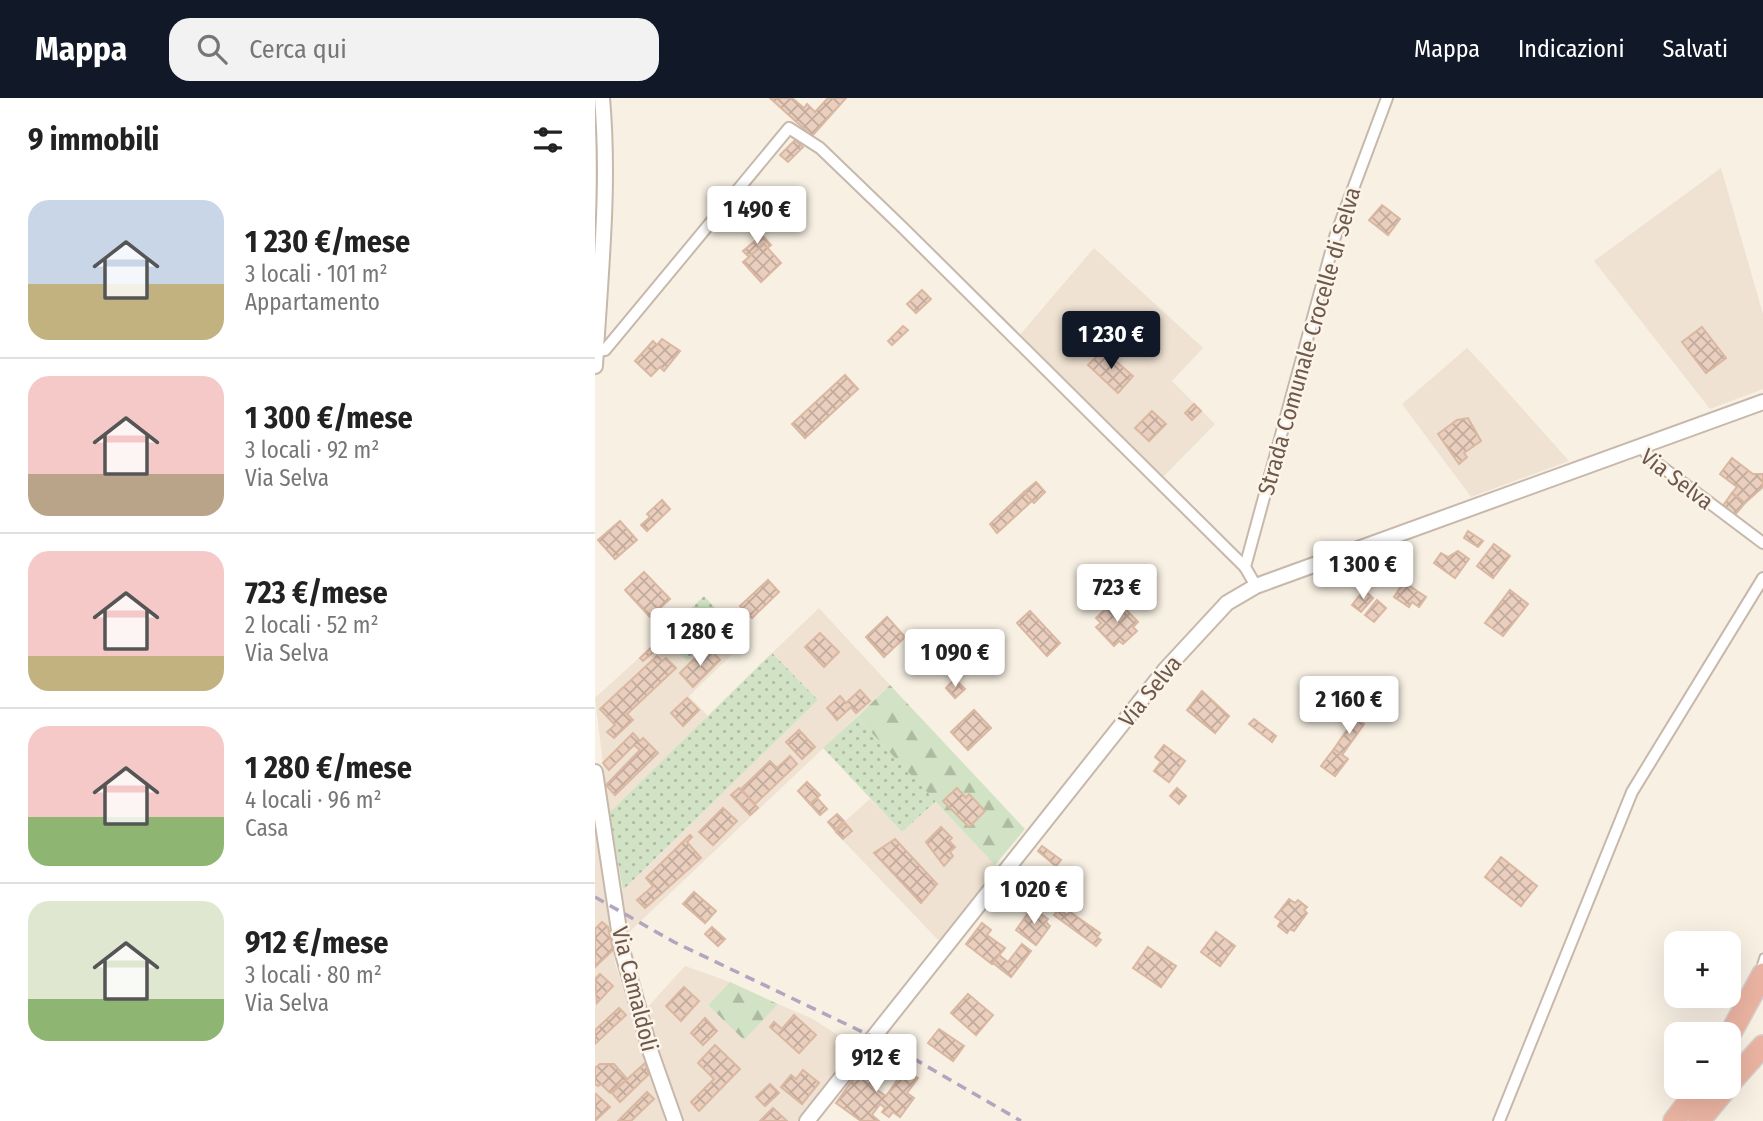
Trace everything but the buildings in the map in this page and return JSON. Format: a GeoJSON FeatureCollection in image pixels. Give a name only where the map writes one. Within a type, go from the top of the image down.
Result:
{"type":"FeatureCollection","features":[{"type":"Feature","properties":{"kind":"highway"},"geometry":{"type":"LineString","coordinates":[[1736,1022],[1763,974]]}},
{"type":"Feature","properties":{"kind":"highway"},"geometry":{"type":"LineString","coordinates":[[1741,1071],[1763,1046]]}},
{"type":"Feature","properties":{"kind":"highway"},"geometry":{"type":"LineString","coordinates":[[1674,1121],[1691,1099]]}},
{"type":"Feature","properties":{"kind":"highway"},"geometry":{"type":"LineString","coordinates":[[1699,1121],[1717,1099]]}},
{"type":"Feature","properties":{"kind":"street"},"geometry":{"type":"LineString","coordinates":[[595,366],[606,204],[607,153],[602,98]]}},
{"type":"Feature","properties":{"kind":"street","name":"Strada Comunale Crocelle di Selva"},"geometry":{"type":"LineString","coordinates":[[1245,567],[1335,237],[1387,98]]}},
{"type":"Feature","properties":{"kind":"street"},"geometry":{"type":"LineString","coordinates":[[596,351],[605,350],[789,128],[820,148],[901,226],[1245,567],[1256,586]]}},
{"type":"Feature","properties":{"kind":"street"},"geometry":{"type":"LineString","coordinates":[[1641,446],[1763,402]]}},
{"type":"Feature","properties":{"kind":"street","name":"Via Selva"},"geometry":{"type":"LineString","coordinates":[[807,1121],[1165,670],[1227,603],[1256,586],[1641,446],[1650,458],[1763,543]]}},
{"type":"Feature","properties":{"kind":"street"},"geometry":{"type":"LineString","coordinates":[[1499,1121],[1632,792],[1763,578]]}},
{"type":"Feature","properties":{"kind":"street","name":"Via Camaldoli"},"geometry":{"type":"LineString","coordinates":[[595,772],[622,950],[651,1053],[675,1121]]}},
{"type":"Feature","properties":{"kind":"lane"},"geometry":{"type":"LineString","coordinates":[[1752,993],[1763,957]]}},
{"type":"Feature","properties":{"kind":"shaded area"},"geometry":{"type":"Polygon","coordinates":[[[1721,168],[1763,314],[1763,389],[1710,409],[1594,261],[1721,168]]]}},
{"type":"Feature","properties":{"kind":"shaded area"},"geometry":{"type":"Polygon","coordinates":[[[1094,248],[1203,348],[1172,381],[1215,424],[1162,478],[1019,336],[1094,248]]]}},
{"type":"Feature","properties":{"kind":"shaded area"},"geometry":{"type":"Polygon","coordinates":[[[1467,348],[1569,461],[1471,497],[1402,404],[1467,348]]]}},
{"type":"Feature","properties":{"kind":"shaded area"},"geometry":{"type":"Polygon","coordinates":[[[819,608],[890,685],[624,937],[617,896],[818,700],[772,653],[819,608]]]}},
{"type":"Feature","properties":{"kind":"shaded area"},"geometry":{"type":"Polygon","coordinates":[[[732,616],[750,637],[689,696],[708,716],[609,813],[595,698],[664,635],[687,660],[732,616]]]}},
{"type":"Feature","properties":{"kind":"shaded area"},"geometry":{"type":"Polygon","coordinates":[[[870,799],[902,832],[936,801],[1000,870],[941,943],[834,831],[870,799]]]}},
{"type":"Feature","properties":{"kind":"shaded area"},"geometry":{"type":"Polygon","coordinates":[[[595,819],[615,963],[665,1121],[595,1121],[595,819]]]}},
{"type":"Feature","properties":{"kind":"shaded area"},"geometry":{"type":"Polygon","coordinates":[[[685,966],[730,982],[708,1005],[744,1039],[778,1004],[811,1018],[858,1048],[797,1121],[681,1121],[645,1010],[685,966]]]}},
{"type":"Feature","properties":{"kind":"green space"},"geometry":{"type":"Polygon","coordinates":[[[704,596],[727,621],[687,661],[664,635],[704,596]]]}},
{"type":"Feature","properties":{"kind":"green space"},"geometry":{"type":"Polygon","coordinates":[[[772,653],[818,700],[623,890],[609,813],[772,653]]]}},
{"type":"Feature","properties":{"kind":"green space"},"geometry":{"type":"Polygon","coordinates":[[[890,685],[1025,829],[995,865],[857,717],[890,685]]]}},
{"type":"Feature","properties":{"kind":"green space"},"geometry":{"type":"Polygon","coordinates":[[[857,717],[936,801],[902,832],[823,748],[857,717]]]}},
{"type":"Feature","properties":{"kind":"green space"},"geometry":{"type":"Polygon","coordinates":[[[730,982],[778,1004],[744,1040],[708,1005],[730,982]]]}},
{"type":"Feature","properties":{"kind":"railway"},"geometry":{"type":"LineString","coordinates":[[595,897],[674,942],[892,1046],[1021,1121]]}}]}
